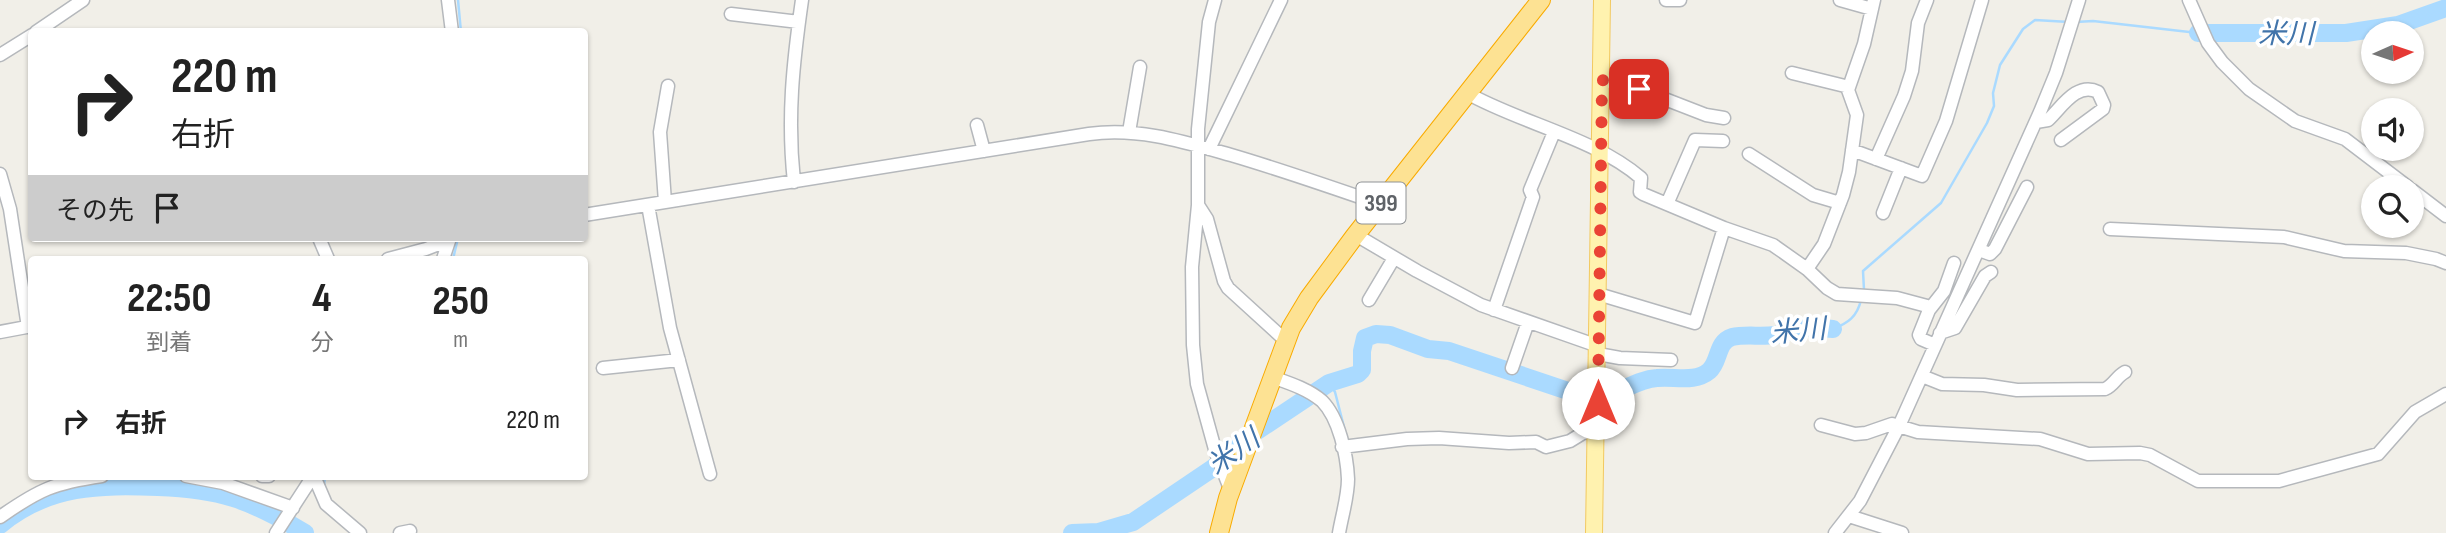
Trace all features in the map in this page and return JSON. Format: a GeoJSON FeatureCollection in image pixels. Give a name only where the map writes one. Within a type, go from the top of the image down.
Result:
{"type":"FeatureCollection","features":[{"type":"Feature","properties":{"kind":"highway","name":"399"},"geometry":{"type":"LineString","coordinates":[[1219,533],[1231,491],[1285,341],[1309,299],[1356,234],[1541,0]]}},
{"type":"Feature","properties":{"kind":"main road"},"geometry":{"type":"LineString","coordinates":[[1594,533],[1602,0]]}},
{"type":"Feature","properties":{"kind":"street"},"geometry":{"type":"LineString","coordinates":[[42,28],[83,0]]}},
{"type":"Feature","properties":{"kind":"street"},"geometry":{"type":"LineString","coordinates":[[448,0],[452,28]]}},
{"type":"Feature","properties":{"kind":"street"},"geometry":{"type":"LineString","coordinates":[[794,182],[790,97],[802,0]]}},
{"type":"Feature","properties":{"kind":"street"},"geometry":{"type":"LineString","coordinates":[[1215,0],[1209,22],[1203,147],[1192,267],[1193,345],[1197,384],[1216,453],[1231,491]]}},
{"type":"Feature","properties":{"kind":"street"},"geometry":{"type":"LineString","coordinates":[[1203,147],[1282,0]]}},
{"type":"Feature","properties":{"kind":"street"},"geometry":{"type":"LineString","coordinates":[[1666,0],[1680,0]]}},
{"type":"Feature","properties":{"kind":"street"},"geometry":{"type":"LineString","coordinates":[[1807,269],[1824,244],[1839,203],[1852,150],[1857,115],[1849,97],[1849,87],[1864,44],[1873,5],[1840,0]]}},
{"type":"Feature","properties":{"kind":"street"},"geometry":{"type":"LineString","coordinates":[[1876,159],[1904,96],[1912,71],[1919,23],[1927,0]]}},
{"type":"Feature","properties":{"kind":"street"},"geometry":{"type":"LineString","coordinates":[[1852,150],[1922,176],[1946,121],[1982,0]]}},
{"type":"Feature","properties":{"kind":"street"},"geometry":{"type":"LineString","coordinates":[[2189,0],[2208,43],[2231,71],[2272,106],[2295,121],[2345,139],[2392,175]]}},
{"type":"Feature","properties":{"kind":"street"},"geometry":{"type":"LineString","coordinates":[[1835,533],[1860,502],[1922,376],[2036,122],[2056,73],[2079,2]]}},
{"type":"Feature","properties":{"kind":"street"},"geometry":{"type":"LineString","coordinates":[[731,14],[799,22]]}},
{"type":"Feature","properties":{"kind":"street"},"geometry":{"type":"LineString","coordinates":[[0,55],[28,38]]}},
{"type":"Feature","properties":{"kind":"street"},"geometry":{"type":"LineString","coordinates":[[1129,132],[1140,67]]}},
{"type":"Feature","properties":{"kind":"street"},"geometry":{"type":"LineString","coordinates":[[1792,73],[1849,87]]}},
{"type":"Feature","properties":{"kind":"street"},"geometry":{"type":"LineString","coordinates":[[1602,80],[1639,89],[1706,115],[1724,118]]}},
{"type":"Feature","properties":{"kind":"street"},"geometry":{"type":"LineString","coordinates":[[665,202],[660,132],[668,86]]}},
{"type":"Feature","properties":{"kind":"street"},"geometry":{"type":"LineString","coordinates":[[2036,122],[2048,120],[2069,97],[2090,89],[2098,92],[2103,109],[2061,140]]}},
{"type":"Feature","properties":{"kind":"street"},"geometry":{"type":"LineString","coordinates":[[1467,93],[1492,107],[1601,153],[1641,177],[1640,192],[1643,194],[1773,245],[1837,293],[1920,303],[1929,310]]}},
{"type":"Feature","properties":{"kind":"street"},"geometry":{"type":"LineString","coordinates":[[977,125],[984,151]]}},
{"type":"Feature","properties":{"kind":"street"},"geometry":{"type":"LineString","coordinates":[[588,214],[1089,134],[1129,132],[1203,147],[1380,204]]}},
{"type":"Feature","properties":{"kind":"street"},"geometry":{"type":"LineString","coordinates":[[1494,310],[1533,197],[1530,190],[1554,132]]}},
{"type":"Feature","properties":{"kind":"street"},"geometry":{"type":"LineString","coordinates":[[1667,204],[1695,140],[1723,141]]}},
{"type":"Feature","properties":{"kind":"street"},"geometry":{"type":"LineString","coordinates":[[1749,154],[1813,195],[1839,203]]}},
{"type":"Feature","properties":{"kind":"street"},"geometry":{"type":"LineString","coordinates":[[1883,213],[1901,168]]}},
{"type":"Feature","properties":{"kind":"street"},"geometry":{"type":"LineString","coordinates":[[0,174],[10,209],[28,314]]}},
{"type":"Feature","properties":{"kind":"street"},"geometry":{"type":"LineString","coordinates":[[1979,250],[1990,254],[1995,249],[2027,187]]}},
{"type":"Feature","properties":{"kind":"street"},"geometry":{"type":"LineString","coordinates":[[2424,200],[2446,216]]}},
{"type":"Feature","properties":{"kind":"street"},"geometry":{"type":"LineString","coordinates":[[648,205],[670,328],[710,474]]}},
{"type":"Feature","properties":{"kind":"street"},"geometry":{"type":"LineString","coordinates":[[1198,205],[1207,219],[1228,288],[1285,341]]}},
{"type":"Feature","properties":{"kind":"street"},"geometry":{"type":"LineString","coordinates":[[1598,294],[1695,323],[1724,228]]}},
{"type":"Feature","properties":{"kind":"street"},"geometry":{"type":"LineString","coordinates":[[2110,229],[2284,237],[2344,251],[2406,253],[2435,258],[2446,263]]}},
{"type":"Feature","properties":{"kind":"street"},"geometry":{"type":"LineString","coordinates":[[1356,234],[1394,258],[1481,305],[1620,358],[1671,360]]}},
{"type":"Feature","properties":{"kind":"street"},"geometry":{"type":"LineString","coordinates":[[399,256],[443,242]]}},
{"type":"Feature","properties":{"kind":"street"},"geometry":{"type":"LineString","coordinates":[[1368,300],[1394,258]]}},
{"type":"Feature","properties":{"kind":"street"},"geometry":{"type":"LineString","coordinates":[[1954,264],[1944,291],[1929,310],[1920,338],[1938,339],[1955,328],[1985,276],[1991,272]]}},
{"type":"Feature","properties":{"kind":"street"},"geometry":{"type":"LineString","coordinates":[[1512,368],[1528,322]]}},
{"type":"Feature","properties":{"kind":"street"},"geometry":{"type":"LineString","coordinates":[[0,332],[28,326]]}},
{"type":"Feature","properties":{"kind":"street"},"geometry":{"type":"LineString","coordinates":[[603,368],[679,360]]}},
{"type":"Feature","properties":{"kind":"street"},"geometry":{"type":"LineString","coordinates":[[1922,376],[1942,384],[2026,390],[2105,389],[2112,386],[2125,372]]}},
{"type":"Feature","properties":{"kind":"street"},"geometry":{"type":"LineString","coordinates":[[1272,377],[1311,394],[1329,410],[1347,447],[1348,481],[1339,533]]}},
{"type":"Feature","properties":{"kind":"street"},"geometry":{"type":"LineString","coordinates":[[1821,425],[1855,434],[1887,425],[1918,432],[2040,439],[2088,454],[2150,455],[2198,481],[2279,481],[2378,454],[2415,412],[2446,394]]}},
{"type":"Feature","properties":{"kind":"street"},"geometry":{"type":"LineString","coordinates":[[1347,447],[1407,439],[1439,438],[1509,443],[1536,442],[1546,447],[1570,441],[1583,433],[1597,431]]}},
{"type":"Feature","properties":{"kind":"street"},"geometry":{"type":"LineString","coordinates":[[0,517],[55,484],[78,480]]}},
{"type":"Feature","properties":{"kind":"street"},"geometry":{"type":"LineString","coordinates":[[207,480],[223,483],[292,509]]}},
{"type":"Feature","properties":{"kind":"street"},"geometry":{"type":"LineString","coordinates":[[277,532],[310,480]]}},
{"type":"Feature","properties":{"kind":"street"},"geometry":{"type":"LineString","coordinates":[[314,480],[326,504],[360,533]]}},
{"type":"Feature","properties":{"kind":"street"},"geometry":{"type":"LineString","coordinates":[[1849,516],[1902,533]]}},
{"type":"Feature","properties":{"kind":"waterway"},"geometry":{"type":"LineString","coordinates":[[458,0],[461,28]]}},
{"type":"Feature","properties":{"kind":"waterway","name":"米川"},"geometry":{"type":"LineString","coordinates":[[2198,33],[2346,33],[2398,25],[2446,8]]}},
{"type":"Feature","properties":{"kind":"waterway","name":"米川"},"geometry":{"type":"LineString","coordinates":[[1864,290],[1863,271],[1941,203],[1987,123],[1994,106],[1993,93],[2000,65],[2023,29],[2035,20],[2069,22]]}},
{"type":"Feature","properties":{"kind":"waterway","name":"米川"},"geometry":{"type":"LineString","coordinates":[[2076,22],[2093,21],[2198,33]]}},
{"type":"Feature","properties":{"kind":"waterway"},"geometry":{"type":"LineString","coordinates":[[454,256],[457,242]]}},
{"type":"Feature","properties":{"kind":"waterway","name":"米川"},"geometry":{"type":"LineString","coordinates":[[1833,329],[1851,319],[1861,300]]}},
{"type":"Feature","properties":{"kind":"waterway","name":"米川"},"geometry":{"type":"LineString","coordinates":[[1072,533],[1099,532],[1133,522],[1213,468],[1251,435],[1329,383],[1358,374],[1362,370],[1365,338],[1376,334],[1390,335],[1428,349],[1449,351],[1586,397],[1596,397],[1606,396],[1648,380],[1703,375],[1715,363],[1723,343],[1732,337],[1775,335],[1809,328],[1833,329]]}},
{"type":"Feature","properties":{"kind":"waterway"},"geometry":{"type":"LineString","coordinates":[[1329,383],[1335,392],[1344,427]]}},
{"type":"Feature","properties":{"kind":"waterway"},"geometry":{"type":"LineString","coordinates":[[324,486],[325,480]]}},
{"type":"Feature","properties":{"kind":"waterway","name":"米川"},"geometry":{"type":"LineString","coordinates":[[0,525],[18,512],[56,495],[75,490],[137,486],[187,489],[224,495],[261,509],[305,533]]}},
{"type":"Feature","properties":{"kind":"route"},"geometry":{"type":"LineString","coordinates":[[1598,403],[1602,80],[1639,89]]}}]}
